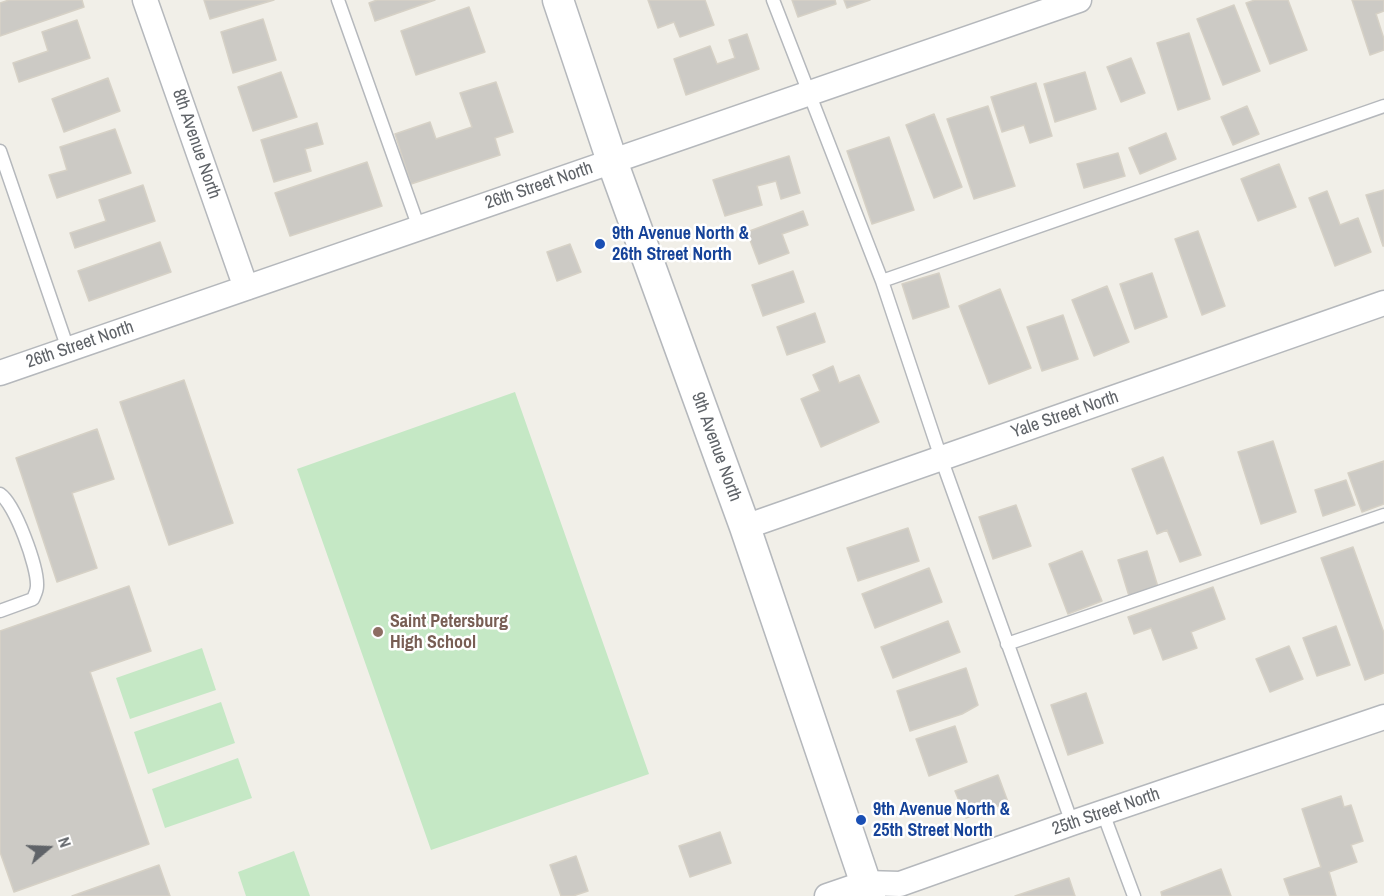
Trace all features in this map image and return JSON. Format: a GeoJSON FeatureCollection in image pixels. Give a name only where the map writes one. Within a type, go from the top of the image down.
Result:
{"type":"FeatureCollection","features":[{"type":"Feature","properties":{"kind":"street","name":"8th Avenue North"},"geometry":{"type":"LineString","coordinates":[[145,0],[246,288]]}},
{"type":"Feature","properties":{"kind":"street","name":"9th Avenue North"},"geometry":{"type":"LineString","coordinates":[[558,0],[612,161],[745,527],[867,890]]}},
{"type":"Feature","properties":{"kind":"street","name":"26th Street North"},"geometry":{"type":"LineString","coordinates":[[0,373],[1079,0]]}},
{"type":"Feature","properties":{"kind":"street","name":"Yale Street North"},"geometry":{"type":"LineString","coordinates":[[745,527],[1384,303]]}},
{"type":"Feature","properties":{"kind":"street","name":"25th Street North"},"geometry":{"type":"LineString","coordinates":[[826,896],[900,884],[1384,717]]}},
{"type":"Feature","properties":{"kind":"lane"},"geometry":{"type":"LineString","coordinates":[[338,0],[419,228]]}},
{"type":"Feature","properties":{"kind":"lane"},"geometry":{"type":"LineString","coordinates":[[773,0],[882,281],[941,458],[1072,823]]}},
{"type":"Feature","properties":{"kind":"lane"},"geometry":{"type":"LineString","coordinates":[[882,281],[1384,106]]}},
{"type":"Feature","properties":{"kind":"lane"},"geometry":{"type":"LineString","coordinates":[[0,151],[68,349]]}},
{"type":"Feature","properties":{"kind":"lane"},"geometry":{"type":"LineString","coordinates":[[0,494],[13,509],[36,572],[38,589],[33,599],[0,611]]}},
{"type":"Feature","properties":{"kind":"lane"},"geometry":{"type":"LineString","coordinates":[[1007,644],[1384,515]]}},
{"type":"Feature","properties":{"kind":"lane"},"geometry":{"type":"LineString","coordinates":[[1103,813],[1134,896]]}},
{"type":"Feature","properties":{"kind":"green space"},"geometry":{"type":"Polygon","coordinates":[[[515,392],[649,774],[431,850],[297,469],[515,392]]]}},
{"type":"Feature","properties":{"kind":"green space"},"geometry":{"type":"Polygon","coordinates":[[[202,648],[216,690],[130,719],[116,678],[202,648]]]}},
{"type":"Feature","properties":{"kind":"green space"},"geometry":{"type":"Polygon","coordinates":[[[221,702],[235,743],[148,774],[134,732],[221,702]]]}},
{"type":"Feature","properties":{"kind":"green space"},"geometry":{"type":"Polygon","coordinates":[[[238,758],[252,798],[165,828],[152,789],[238,758]]]}},
{"type":"Feature","properties":{"kind":"green space"},"geometry":{"type":"Polygon","coordinates":[[[294,851],[310,896],[246,896],[238,872],[294,851]]]}},
{"type":"Feature","properties":{"kind":"building"},"geometry":{"type":"Polygon","coordinates":[[[9,0],[82,0],[84,7],[0,36],[0,3],[9,0]]]}},
{"type":"Feature","properties":{"kind":"building"},"geometry":{"type":"Polygon","coordinates":[[[204,0],[274,0],[210,19],[204,0]]]}},
{"type":"Feature","properties":{"kind":"building"},"geometry":{"type":"Polygon","coordinates":[[[377,0],[435,0],[375,21],[369,3],[377,0]]]}},
{"type":"Feature","properties":{"kind":"building"},"geometry":{"type":"Polygon","coordinates":[[[648,0],[705,0],[714,25],[680,37],[674,22],[658,28],[648,0]]]}},
{"type":"Feature","properties":{"kind":"building"},"geometry":{"type":"Polygon","coordinates":[[[792,0],[835,0],[836,4],[798,17],[792,0]]]}},
{"type":"Feature","properties":{"kind":"building"},"geometry":{"type":"Polygon","coordinates":[[[844,0],[870,0],[847,8],[844,0]]]}},
{"type":"Feature","properties":{"kind":"building"},"geometry":{"type":"Polygon","coordinates":[[[1255,0],[1288,0],[1307,50],[1270,64],[1246,3],[1255,0]]]}},
{"type":"Feature","properties":{"kind":"building"},"geometry":{"type":"Polygon","coordinates":[[[1352,0],[1384,0],[1384,11],[1376,14],[1384,39],[1384,50],[1370,55],[1352,0]]]}},
{"type":"Feature","properties":{"kind":"building"},"geometry":{"type":"Polygon","coordinates":[[[1234,5],[1260,71],[1223,85],[1197,19],[1234,5]]]}},
{"type":"Feature","properties":{"kind":"building"},"geometry":{"type":"Polygon","coordinates":[[[469,7],[485,52],[416,75],[401,31],[469,7]]]}},
{"type":"Feature","properties":{"kind":"building"},"geometry":{"type":"Polygon","coordinates":[[[263,19],[276,60],[233,73],[221,32],[263,19]]]}},
{"type":"Feature","properties":{"kind":"building"},"geometry":{"type":"Polygon","coordinates":[[[77,20],[90,58],[19,82],[13,63],[48,51],[42,32],[77,20]]]}},
{"type":"Feature","properties":{"kind":"building"},"geometry":{"type":"Polygon","coordinates":[[[1189,33],[1210,99],[1178,110],[1157,43],[1189,33]]]}},
{"type":"Feature","properties":{"kind":"building"},"geometry":{"type":"Polygon","coordinates":[[[747,34],[759,69],[686,95],[674,59],[710,46],[717,64],[735,58],[729,40],[747,34]]]}},
{"type":"Feature","properties":{"kind":"building"},"geometry":{"type":"Polygon","coordinates":[[[1131,58],[1145,93],[1121,102],[1107,67],[1131,58]]]}},
{"type":"Feature","properties":{"kind":"building"},"geometry":{"type":"Polygon","coordinates":[[[281,72],[297,117],[253,131],[238,87],[281,72]]]}},
{"type":"Feature","properties":{"kind":"building"},"geometry":{"type":"Polygon","coordinates":[[[1085,72],[1096,109],[1055,122],[1044,84],[1085,72]]]}},
{"type":"Feature","properties":{"kind":"building"},"geometry":{"type":"Polygon","coordinates":[[[108,78],[120,111],[64,132],[52,99],[108,78]]]}},
{"type":"Feature","properties":{"kind":"building"},"geometry":{"type":"Polygon","coordinates":[[[496,82],[513,132],[495,138],[500,155],[411,184],[395,134],[430,122],[436,139],[472,127],[460,93],[496,82]]]}},
{"type":"Feature","properties":{"kind":"building"},"geometry":{"type":"Polygon","coordinates":[[[1036,83],[1052,136],[1030,143],[1024,125],[1002,132],[991,97],[1036,83]]]}},
{"type":"Feature","properties":{"kind":"building"},"geometry":{"type":"Polygon","coordinates":[[[988,106],[1015,186],[974,199],[947,119],[988,106]]]}},
{"type":"Feature","properties":{"kind":"building"},"geometry":{"type":"Polygon","coordinates":[[[1247,106],[1259,134],[1233,145],[1221,117],[1247,106]]]}},
{"type":"Feature","properties":{"kind":"building"},"geometry":{"type":"Polygon","coordinates":[[[934,114],[962,187],[934,198],[906,125],[934,114]]]}},
{"type":"Feature","properties":{"kind":"building"},"geometry":{"type":"Polygon","coordinates":[[[317,123],[323,144],[305,149],[311,171],[274,182],[261,140],[317,123]]]}},
{"type":"Feature","properties":{"kind":"building"},"geometry":{"type":"Polygon","coordinates":[[[115,129],[131,173],[57,198],[49,175],[67,170],[60,147],[115,129]]]}},
{"type":"Feature","properties":{"kind":"building"},"geometry":{"type":"Polygon","coordinates":[[[1166,133],[1176,159],[1140,174],[1129,148],[1166,133]]]}},
{"type":"Feature","properties":{"kind":"building"},"geometry":{"type":"Polygon","coordinates":[[[889,137],[914,210],[872,224],[847,151],[889,137]]]}},
{"type":"Feature","properties":{"kind":"building"},"geometry":{"type":"Polygon","coordinates":[[[1118,153],[1125,176],[1084,188],[1077,164],[1118,153]]]}},
{"type":"Feature","properties":{"kind":"building"},"geometry":{"type":"Polygon","coordinates":[[[789,156],[800,193],[781,199],[776,181],[757,186],[762,205],[725,216],[713,180],[789,156]]]}},
{"type":"Feature","properties":{"kind":"building"},"geometry":{"type":"Polygon","coordinates":[[[367,162],[382,206],[290,236],[275,193],[367,162]]]}},
{"type":"Feature","properties":{"kind":"building"},"geometry":{"type":"Polygon","coordinates":[[[1279,164],[1296,207],[1258,221],[1241,179],[1279,164]]]}},
{"type":"Feature","properties":{"kind":"building"},"geometry":{"type":"Polygon","coordinates":[[[143,185],[155,221],[75,248],[70,233],[106,221],[99,200],[143,185]]]}},
{"type":"Feature","properties":{"kind":"building"},"geometry":{"type":"Polygon","coordinates":[[[1384,190],[1384,246],[1383,246],[1366,195],[1384,190]]]}},
{"type":"Feature","properties":{"kind":"building"},"geometry":{"type":"Polygon","coordinates":[[[1327,191],[1340,225],[1358,218],[1371,252],[1335,266],[1309,198],[1327,191]]]}},
{"type":"Feature","properties":{"kind":"building"},"geometry":{"type":"Polygon","coordinates":[[[803,211],[808,225],[782,234],[789,253],[759,264],[747,232],[803,211]]]}},
{"type":"Feature","properties":{"kind":"building"},"geometry":{"type":"Polygon","coordinates":[[[1198,231],[1225,306],[1202,315],[1175,239],[1198,231]]]}},
{"type":"Feature","properties":{"kind":"building"},"geometry":{"type":"Polygon","coordinates":[[[160,242],[171,272],[89,301],[78,271],[160,242]]]}},
{"type":"Feature","properties":{"kind":"building"},"geometry":{"type":"Polygon","coordinates":[[[570,244],[581,272],[557,281],[547,252],[570,244]]]}},
{"type":"Feature","properties":{"kind":"building"},"geometry":{"type":"Polygon","coordinates":[[[793,271],[804,302],[763,316],[752,285],[793,271]]]}},
{"type":"Feature","properties":{"kind":"building"},"geometry":{"type":"Polygon","coordinates":[[[939,273],[949,307],[913,319],[902,284],[939,273]]]}},
{"type":"Feature","properties":{"kind":"building"},"geometry":{"type":"Polygon","coordinates":[[[1152,273],[1167,317],[1135,329],[1120,284],[1152,273]]]}},
{"type":"Feature","properties":{"kind":"building"},"geometry":{"type":"Polygon","coordinates":[[[1107,286],[1129,342],[1094,356],[1072,300],[1107,286]]]}},
{"type":"Feature","properties":{"kind":"building"},"geometry":{"type":"Polygon","coordinates":[[[1000,289],[1031,368],[989,384],[959,306],[1000,289]]]}},
{"type":"Feature","properties":{"kind":"building"},"geometry":{"type":"Polygon","coordinates":[[[815,313],[825,342],[787,355],[777,327],[815,313]]]}},
{"type":"Feature","properties":{"kind":"building"},"geometry":{"type":"Polygon","coordinates":[[[1063,315],[1078,359],[1042,371],[1027,327],[1063,315]]]}},
{"type":"Feature","properties":{"kind":"building"},"geometry":{"type":"Polygon","coordinates":[[[833,366],[839,383],[859,375],[879,422],[821,447],[801,399],[820,391],[813,375],[833,366]]]}},
{"type":"Feature","properties":{"kind":"building"},"geometry":{"type":"Polygon","coordinates":[[[184,380],[233,523],[169,545],[120,402],[184,380]]]}},
{"type":"Feature","properties":{"kind":"building"},"geometry":{"type":"Polygon","coordinates":[[[97,429],[114,479],[72,493],[97,568],[57,582],[16,458],[97,429]]]}},
{"type":"Feature","properties":{"kind":"building"},"geometry":{"type":"Polygon","coordinates":[[[1273,441],[1296,512],[1261,524],[1238,452],[1273,441]]]}},
{"type":"Feature","properties":{"kind":"building"},"geometry":{"type":"Polygon","coordinates":[[[1163,457],[1201,555],[1180,562],[1167,530],[1157,534],[1132,469],[1163,457]]]}},
{"type":"Feature","properties":{"kind":"building"},"geometry":{"type":"Polygon","coordinates":[[[1384,461],[1384,504],[1362,512],[1348,473],[1384,461]]]}},
{"type":"Feature","properties":{"kind":"building"},"geometry":{"type":"Polygon","coordinates":[[[1346,480],[1355,505],[1323,516],[1315,490],[1346,480]]]}},
{"type":"Feature","properties":{"kind":"building"},"geometry":{"type":"Polygon","coordinates":[[[1016,505],[1031,546],[993,559],[979,517],[1016,505]]]}},
{"type":"Feature","properties":{"kind":"building"},"geometry":{"type":"Polygon","coordinates":[[[908,528],[919,561],[858,581],[847,548],[908,528]]]}},
{"type":"Feature","properties":{"kind":"building"},"geometry":{"type":"Polygon","coordinates":[[[1353,547],[1384,633],[1384,673],[1365,680],[1321,558],[1353,547]]]}},
{"type":"Feature","properties":{"kind":"building"},"geometry":{"type":"Polygon","coordinates":[[[1082,551],[1102,601],[1068,614],[1049,564],[1082,551]]]}},
{"type":"Feature","properties":{"kind":"building"},"geometry":{"type":"Polygon","coordinates":[[[1147,551],[1158,587],[1129,596],[1118,560],[1147,551]]]}},
{"type":"Feature","properties":{"kind":"building"},"geometry":{"type":"Polygon","coordinates":[[[929,568],[942,602],[875,628],[862,594],[929,568]]]}},
{"type":"Feature","properties":{"kind":"building"},"geometry":{"type":"Polygon","coordinates":[[[129,586],[151,651],[90,672],[149,844],[14,892],[0,852],[0,631],[129,586]]]}},
{"type":"Feature","properties":{"kind":"building"},"geometry":{"type":"Polygon","coordinates":[[[1213,587],[1225,619],[1191,632],[1197,648],[1163,660],[1151,628],[1134,634],[1128,617],[1213,587]]]}},
{"type":"Feature","properties":{"kind":"building"},"geometry":{"type":"Polygon","coordinates":[[[948,621],[960,652],[893,678],[881,647],[948,621]]]}},
{"type":"Feature","properties":{"kind":"building"},"geometry":{"type":"Polygon","coordinates":[[[1336,626],[1350,665],[1317,676],[1303,638],[1336,626]]]}},
{"type":"Feature","properties":{"kind":"building"},"geometry":{"type":"Polygon","coordinates":[[[1289,646],[1303,679],[1270,692],[1256,659],[1289,646]]]}},
{"type":"Feature","properties":{"kind":"building"},"geometry":{"type":"Polygon","coordinates":[[[966,668],[978,705],[962,714],[910,731],[897,691],[966,668]]]}},
{"type":"Feature","properties":{"kind":"building"},"geometry":{"type":"Polygon","coordinates":[[[1086,693],[1103,743],[1068,755],[1051,705],[1086,693]]]}},
{"type":"Feature","properties":{"kind":"building"},"geometry":{"type":"Polygon","coordinates":[[[955,726],[967,762],[929,776],[916,739],[955,726]]]}},
{"type":"Feature","properties":{"kind":"building"},"geometry":{"type":"Polygon","coordinates":[[[998,775],[1008,802],[966,818],[955,791],[998,775]]]}},
{"type":"Feature","properties":{"kind":"building"},"geometry":{"type":"Polygon","coordinates":[[[1341,796],[1344,807],[1351,805],[1363,841],[1351,845],[1357,862],[1329,872],[1336,896],[1290,896],[1284,879],[1321,867],[1302,809],[1341,796]]]}},
{"type":"Feature","properties":{"kind":"building"},"geometry":{"type":"Polygon","coordinates":[[[720,832],[731,863],[690,877],[679,846],[720,832]]]}},
{"type":"Feature","properties":{"kind":"building"},"geometry":{"type":"Polygon","coordinates":[[[576,856],[588,891],[573,896],[561,896],[550,865],[576,856]]]}},
{"type":"Feature","properties":{"kind":"building"},"geometry":{"type":"Polygon","coordinates":[[[159,865],[170,896],[72,896],[159,865]]]}},
{"type":"Feature","properties":{"kind":"building"},"geometry":{"type":"Polygon","coordinates":[[[1221,869],[1231,896],[1162,896],[1161,892],[1221,869]]]}},
{"type":"Feature","properties":{"kind":"building"},"geometry":{"type":"Polygon","coordinates":[[[1069,878],[1075,896],[1015,896],[1069,878]]]}},
{"type":"Feature","properties":{"kind":"place","name":"9th Avenue North & 26th Street North"},"geometry":{"type":"Point","coordinates":[600,244]}},
{"type":"Feature","properties":{"kind":"place","name":"Saint Petersburg High School"},"geometry":{"type":"Point","coordinates":[378,632]}},
{"type":"Feature","properties":{"kind":"place","name":"9th Avenue North & 25th Street North"},"geometry":{"type":"Point","coordinates":[861,820]}}]}
